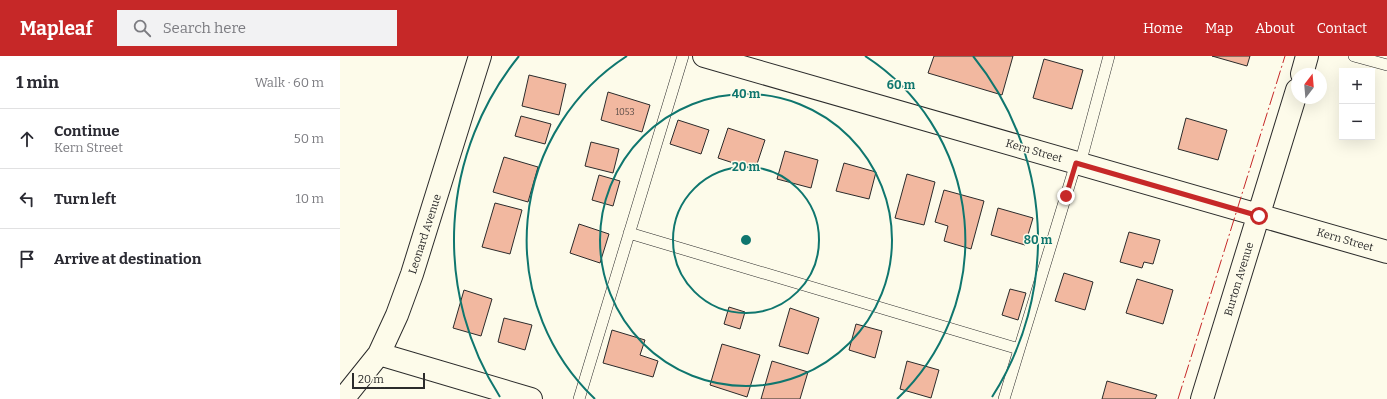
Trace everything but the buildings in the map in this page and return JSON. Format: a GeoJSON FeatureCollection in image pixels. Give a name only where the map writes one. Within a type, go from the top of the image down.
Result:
{"type":"FeatureCollection","features":[{"type":"Feature","properties":{"kind":"street","name":"Leonard Avenue"},"geometry":{"type":"LineString","coordinates":[[343,399],[379,354],[397,315],[412,274],[480,56]]}},
{"type":"Feature","properties":{"kind":"street","name":"Kern Street"},"geometry":{"type":"LineString","coordinates":[[704,56],[1387,252]]}},
{"type":"Feature","properties":{"kind":"street"},"geometry":{"type":"LineString","coordinates":[[1304,68],[1307,56]]}},
{"type":"Feature","properties":{"kind":"street","name":"Burton Avenue"},"geometry":{"type":"LineString","coordinates":[[1202,399],[1293,104]]}},
{"type":"Feature","properties":{"kind":"street"},"geometry":{"type":"LineString","coordinates":[[379,354],[531,399]]}},
{"type":"Feature","properties":{"kind":"lane"},"geometry":{"type":"LineString","coordinates":[[579,399],[683,56]]}},
{"type":"Feature","properties":{"kind":"lane"},"geometry":{"type":"LineString","coordinates":[[1004,399],[1078,164],[1109,56]]}},
{"type":"Feature","properties":{"kind":"lane"},"geometry":{"type":"LineString","coordinates":[[1354,56],[1387,65]]}},
{"type":"Feature","properties":{"kind":"lane"},"geometry":{"type":"LineString","coordinates":[[629,233],[1019,349]]}},
{"type":"Feature","properties":{"kind":"power"},"geometry":{"type":"LineString","coordinates":[[1178,399],[1285,56]]}},
{"type":"Feature","properties":{"kind":"route"},"geometry":{"type":"LineString","coordinates":[[1066,196],[1076,163],[1259,216]]}}]}
